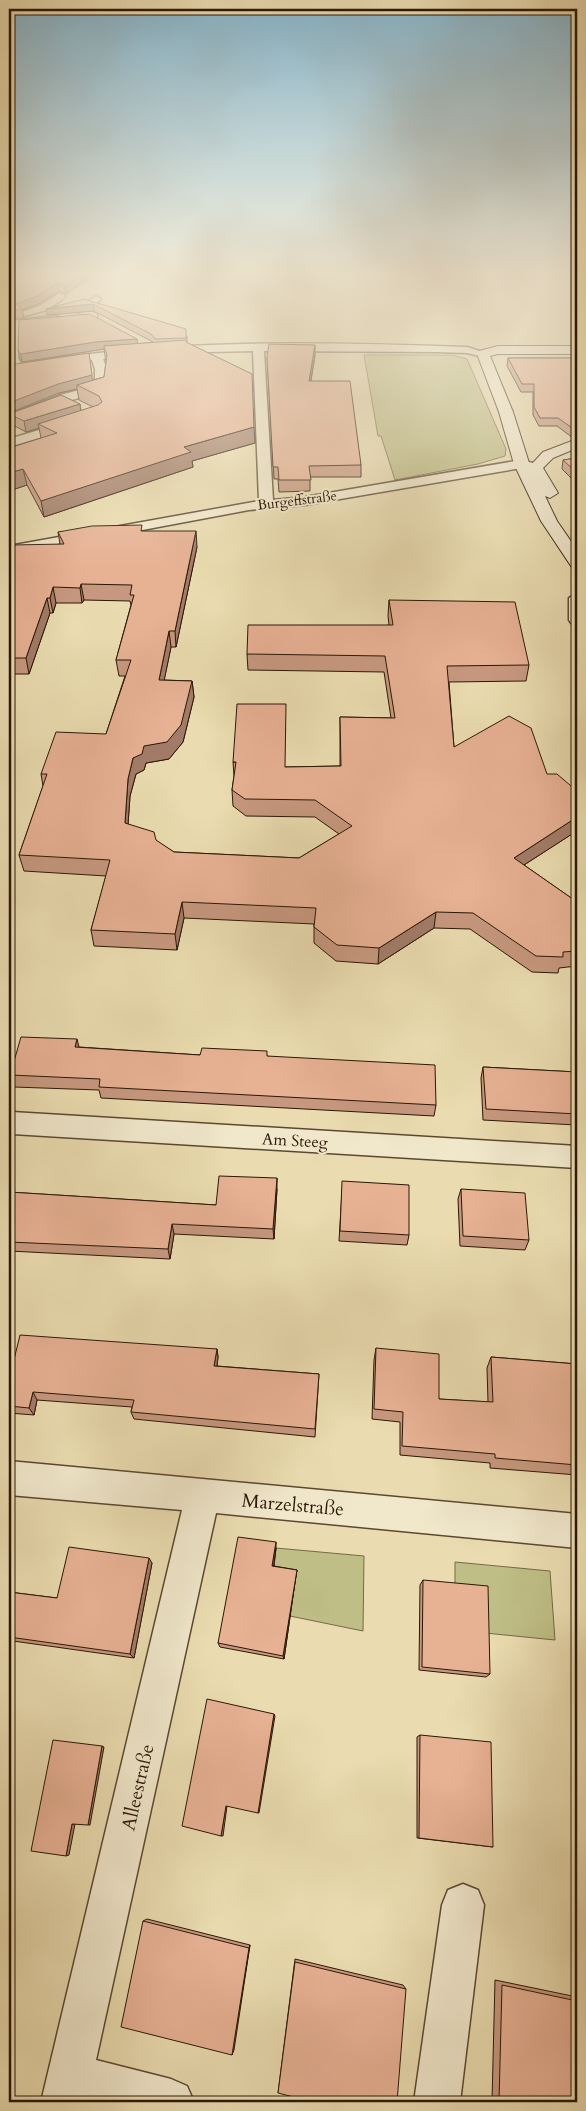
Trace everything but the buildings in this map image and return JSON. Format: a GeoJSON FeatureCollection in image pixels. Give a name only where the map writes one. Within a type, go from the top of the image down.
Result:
{"type":"FeatureCollection","features":[{"type":"Feature","properties":{"kind":"main road"},"geometry":{"type":"LineString","coordinates":[[491,373],[514,437],[521,464],[549,521],[577,562]]}},
{"type":"Feature","properties":{"kind":"main road"},"geometry":{"type":"LineString","coordinates":[[514,437],[522,444],[532,448],[570,445]]}},
{"type":"Feature","properties":{"kind":"main road"},"geometry":{"type":"LineString","coordinates":[[570,445],[546,455],[539,460],[536,468],[563,520],[577,541]]}},
{"type":"Feature","properties":{"kind":"street"},"geometry":{"type":"LineString","coordinates":[[9,419],[64,398],[101,388],[101,373]]}},
{"type":"Feature","properties":{"kind":"street"},"geometry":{"type":"LineString","coordinates":[[259,373],[266,504]]}},
{"type":"Feature","properties":{"kind":"street"},"geometry":{"type":"LineString","coordinates":[[64,398],[80,407]]}},
{"type":"Feature","properties":{"kind":"street"},"geometry":{"type":"LineString","coordinates":[[9,443],[88,419]]}},
{"type":"Feature","properties":{"kind":"street","name":"Burgeffstraße"},"geometry":{"type":"LineString","coordinates":[[9,551],[266,504],[305,501],[521,464],[536,468]]}},
{"type":"Feature","properties":{"kind":"street"},"geometry":{"type":"LineString","coordinates":[[577,598],[577,620]]}},
{"type":"Feature","properties":{"kind":"street","name":"Am Steeg"},"geometry":{"type":"LineString","coordinates":[[12,1123],[577,1157]]}},
{"type":"Feature","properties":{"kind":"street","name":"Marzelstraße"},"geometry":{"type":"LineString","coordinates":[[9,1478],[380,1511],[577,1531]]}},
{"type":"Feature","properties":{"kind":"street","name":"Alleestraße"},"geometry":{"type":"LineString","coordinates":[[171,2102],[67,2089],[197,1526],[201,1496]]}},
{"type":"Feature","properties":{"kind":"street"},"geometry":{"type":"LineString","coordinates":[[437,2102],[463,1905]]}},
{"type":"Feature","properties":{"kind":"shaded area"},"geometry":{"type":"Polygon","coordinates":[[[367,373],[473,373],[506,449],[505,456],[478,464],[395,480],[381,436],[378,436],[367,373]]]}},
{"type":"Feature","properties":{"kind":"shaded area"},"geometry":{"type":"Polygon","coordinates":[[[276,1548],[364,1556],[363,1631],[290,1616],[273,1571],[276,1548]]]}},
{"type":"Feature","properties":{"kind":"shaded area"},"geometry":{"type":"Polygon","coordinates":[[[455,1562],[550,1571],[555,1640],[485,1633],[455,1588],[455,1562]]]}}]}
